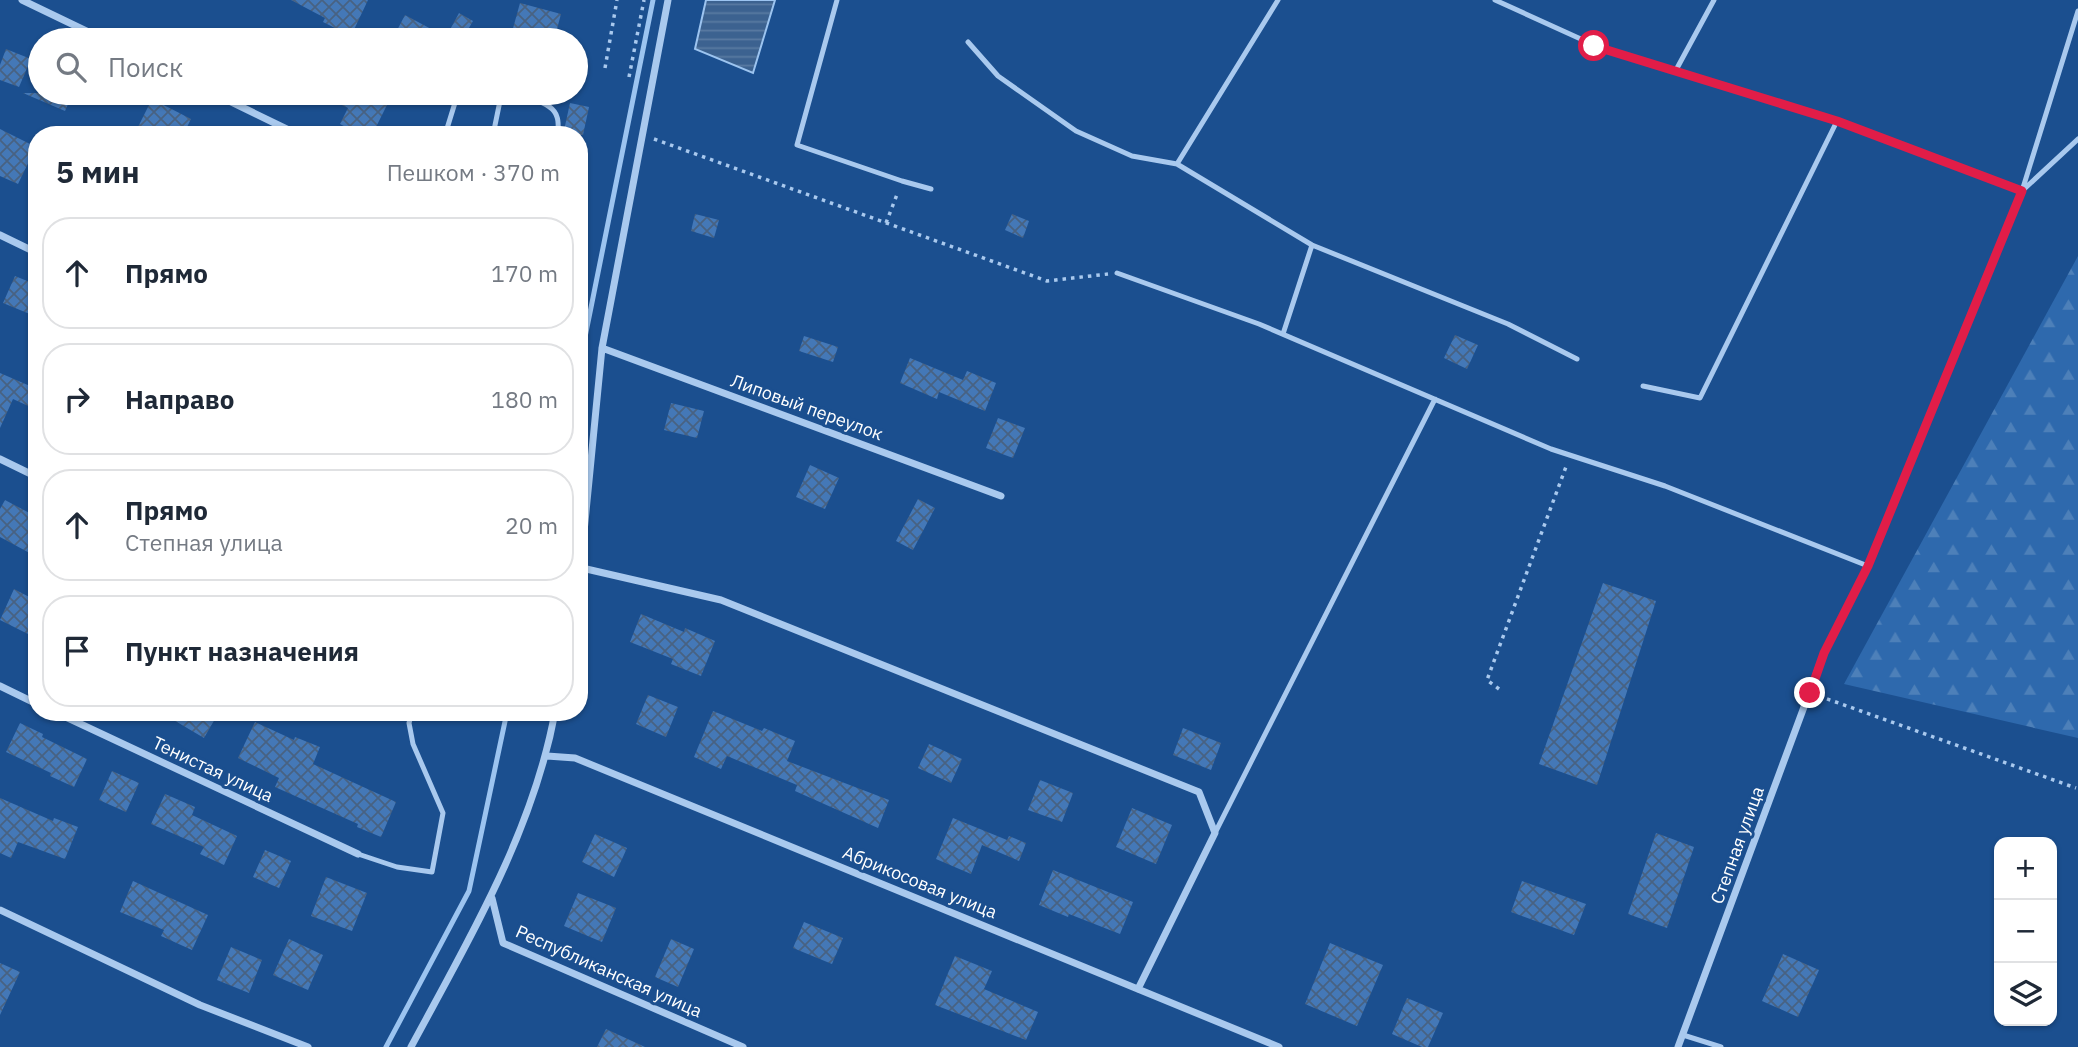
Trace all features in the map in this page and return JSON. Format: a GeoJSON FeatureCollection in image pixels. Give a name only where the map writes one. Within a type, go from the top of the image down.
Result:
{"type":"FeatureCollection","features":[{"type":"Feature","properties":{"kind":"street"},"geometry":{"type":"LineString","coordinates":[[22,0],[80,28]]}},
{"type":"Feature","properties":{"kind":"street"},"geometry":{"type":"LineString","coordinates":[[588,502],[602,348],[668,0]]}},
{"type":"Feature","properties":{"kind":"street"},"geometry":{"type":"LineString","coordinates":[[238,105],[281,126]]}},
{"type":"Feature","properties":{"kind":"street"},"geometry":{"type":"LineString","coordinates":[[0,235],[28,249]]}},
{"type":"Feature","properties":{"kind":"street","name":"Липовый переулок"},"geometry":{"type":"LineString","coordinates":[[602,348],[1001,496]]}},
{"type":"Feature","properties":{"kind":"street"},"geometry":{"type":"LineString","coordinates":[[0,459],[28,473]]}},
{"type":"Feature","properties":{"kind":"street"},"geometry":{"type":"LineString","coordinates":[[588,569],[721,600],[1199,792],[1215,833],[1138,989]]}},
{"type":"Feature","properties":{"kind":"street","name":"Степная улица"},"geometry":{"type":"LineString","coordinates":[[1678,1047],[1824,653]]}},
{"type":"Feature","properties":{"kind":"street"},"geometry":{"type":"LineString","coordinates":[[0,686],[28,700]]}},
{"type":"Feature","properties":{"kind":"street","name":"Тенистая улица"},"geometry":{"type":"LineString","coordinates":[[74,721],[358,853]]}},
{"type":"Feature","properties":{"kind":"street"},"geometry":{"type":"LineString","coordinates":[[411,1047],[492,897],[547,756],[553,721]]}},
{"type":"Feature","properties":{"kind":"street","name":"Абрикосовая улица"},"geometry":{"type":"LineString","coordinates":[[547,756],[575,758],[1279,1047]]}},
{"type":"Feature","properties":{"kind":"street","name":"Республиканская улица"},"geometry":{"type":"LineString","coordinates":[[492,897],[503,943],[743,1047]]}},
{"type":"Feature","properties":{"kind":"street"},"geometry":{"type":"LineString","coordinates":[[0,910],[200,1005],[308,1047]]}},
{"type":"Feature","properties":{"kind":"lane"},"geometry":{"type":"LineString","coordinates":[[837,0],[797,145],[932,189]]}},
{"type":"Feature","properties":{"kind":"lane"},"geometry":{"type":"LineString","coordinates":[[1177,164],[1278,0]]}},
{"type":"Feature","properties":{"kind":"lane"},"geometry":{"type":"LineString","coordinates":[[1495,0],[1594,46],[1837,121],[2022,191]]}},
{"type":"Feature","properties":{"kind":"lane"},"geometry":{"type":"LineString","coordinates":[[1676,70],[1714,0]]}},
{"type":"Feature","properties":{"kind":"lane"},"geometry":{"type":"LineString","coordinates":[[1824,653],[1868,566],[2022,191],[2078,11]]}},
{"type":"Feature","properties":{"kind":"lane"},"geometry":{"type":"LineString","coordinates":[[968,42],[998,76],[1076,131],[1132,156],[1177,164],[1312,245],[1508,324],[1577,359]]}},
{"type":"Feature","properties":{"kind":"lane"},"geometry":{"type":"LineString","coordinates":[[448,126],[454,105]]}},
{"type":"Feature","properties":{"kind":"lane"},"geometry":{"type":"LineString","coordinates":[[495,126],[499,105]]}},
{"type":"Feature","properties":{"kind":"lane"},"geometry":{"type":"LineString","coordinates":[[546,105],[557,116],[558,126]]}},
{"type":"Feature","properties":{"kind":"lane"},"geometry":{"type":"LineString","coordinates":[[1643,386],[1700,398],[1837,121]]}},
{"type":"Feature","properties":{"kind":"lane"},"geometry":{"type":"LineString","coordinates":[[2022,191],[2078,139]]}},
{"type":"Feature","properties":{"kind":"lane"},"geometry":{"type":"LineString","coordinates":[[1283,334],[1312,245]]}},
{"type":"Feature","properties":{"kind":"lane"},"geometry":{"type":"LineString","coordinates":[[1117,273],[1283,334],[1570,455],[1665,486],[1868,566]]}},
{"type":"Feature","properties":{"kind":"lane"},"geometry":{"type":"LineString","coordinates":[[1215,833],[1435,399]]}},
{"type":"Feature","properties":{"kind":"lane"},"geometry":{"type":"LineString","coordinates":[[358,853],[397,867],[432,872],[443,813],[413,744],[410,721]]}},
{"type":"Feature","properties":{"kind":"lane"},"geometry":{"type":"LineString","coordinates":[[1683,1035],[1721,1047]]}},
{"type":"Feature","properties":{"kind":"path"},"geometry":{"type":"LineString","coordinates":[[605,68],[617,0]]}},
{"type":"Feature","properties":{"kind":"path"},"geometry":{"type":"LineString","coordinates":[[629,76],[644,0]]}},
{"type":"Feature","properties":{"kind":"path"},"geometry":{"type":"LineString","coordinates":[[642,135],[1047,281],[1117,273]]}},
{"type":"Feature","properties":{"kind":"path"},"geometry":{"type":"LineString","coordinates":[[886,223],[902,181]]}},
{"type":"Feature","properties":{"kind":"path"},"geometry":{"type":"LineString","coordinates":[[1499,689],[1487,681],[1570,455]]}},
{"type":"Feature","properties":{"kind":"path"},"geometry":{"type":"LineString","coordinates":[[1810,693],[2076,788]]}},
{"type":"Feature","properties":{"kind":"green space"},"geometry":{"type":"Polygon","coordinates":[[[2078,256],[2078,738],[1844,684],[2078,256]]]}},
{"type":"Feature","properties":{"kind":"shaded area"},"geometry":{"type":"Polygon","coordinates":[[[706,0],[775,0],[753,73],[695,49],[706,0]]]}},
{"type":"Feature","properties":{"kind":"building"},"geometry":{"type":"Polygon","coordinates":[[[291,0],[368,0],[355,28],[335,28],[323,22],[325,18],[291,0]]]}},
{"type":"Feature","properties":{"kind":"building"},"geometry":{"type":"Polygon","coordinates":[[[520,3],[561,14],[557,28],[513,28],[520,3]]]}},
{"type":"Feature","properties":{"kind":"building"},"geometry":{"type":"Polygon","coordinates":[[[459,13],[473,21],[469,28],[451,28],[459,13]]]}},
{"type":"Feature","properties":{"kind":"building"},"geometry":{"type":"Polygon","coordinates":[[[405,15],[429,28],[398,28],[405,15]]]}},
{"type":"Feature","properties":{"kind":"building"},"geometry":{"type":"Polygon","coordinates":[[[6,49],[28,58],[28,66],[19,87],[0,80],[0,65],[6,49]]]}},
{"type":"Feature","properties":{"kind":"building"},"geometry":{"type":"Polygon","coordinates":[[[51,105],[68,105],[65,111],[51,105]]]}},
{"type":"Feature","properties":{"kind":"building"},"geometry":{"type":"Polygon","coordinates":[[[149,105],[164,105],[191,119],[188,126],[138,126],[149,105]]]}},
{"type":"Feature","properties":{"kind":"building"},"geometry":{"type":"Polygon","coordinates":[[[342,105],[387,105],[376,126],[340,124],[348,108],[342,105]]]}},
{"type":"Feature","properties":{"kind":"building"},"geometry":{"type":"Polygon","coordinates":[[[570,105],[589,107],[585,126],[565,126],[570,105]]]}},
{"type":"Feature","properties":{"kind":"building"},"geometry":{"type":"Polygon","coordinates":[[[0,129],[28,143],[28,163],[18,184],[0,176],[0,129]]]}},
{"type":"Feature","properties":{"kind":"building"},"geometry":{"type":"Polygon","coordinates":[[[695,214],[719,220],[714,238],[691,231],[695,214]]]}},
{"type":"Feature","properties":{"kind":"building"},"geometry":{"type":"Polygon","coordinates":[[[1012,214],[1029,221],[1023,238],[1005,230],[1012,214]]]}},
{"type":"Feature","properties":{"kind":"building"},"geometry":{"type":"Polygon","coordinates":[[[15,276],[28,281],[28,313],[3,303],[15,276]]]}},
{"type":"Feature","properties":{"kind":"building"},"geometry":{"type":"Polygon","coordinates":[[[1455,335],[1478,345],[1467,369],[1444,358],[1455,335]]]}},
{"type":"Feature","properties":{"kind":"building"},"geometry":{"type":"Polygon","coordinates":[[[804,336],[838,347],[833,362],[799,351],[804,336]]]}},
{"type":"Feature","properties":{"kind":"building"},"geometry":{"type":"Polygon","coordinates":[[[910,358],[963,380],[967,371],[996,383],[985,411],[939,392],[937,399],[900,383],[910,358]]]}},
{"type":"Feature","properties":{"kind":"building"},"geometry":{"type":"Polygon","coordinates":[[[0,373],[28,385],[28,406],[13,399],[0,428],[0,373]]]}},
{"type":"Feature","properties":{"kind":"building"},"geometry":{"type":"Polygon","coordinates":[[[671,403],[704,411],[697,438],[664,430],[671,403]]]}},
{"type":"Feature","properties":{"kind":"building"},"geometry":{"type":"Polygon","coordinates":[[[998,418],[1025,428],[1013,458],[986,448],[998,418]]]}},
{"type":"Feature","properties":{"kind":"building"},"geometry":{"type":"Polygon","coordinates":[[[810,465],[839,478],[825,509],[796,497],[810,465]]]}},
{"type":"Feature","properties":{"kind":"building"},"geometry":{"type":"Polygon","coordinates":[[[918,499],[935,508],[913,550],[896,541],[918,499]]]}},
{"type":"Feature","properties":{"kind":"building"},"geometry":{"type":"Polygon","coordinates":[[[5,500],[28,512],[28,552],[0,537],[0,509],[5,500]]]}},
{"type":"Feature","properties":{"kind":"building"},"geometry":{"type":"Polygon","coordinates":[[[1603,583],[1656,601],[1597,785],[1539,764],[1603,583]]]}},
{"type":"Feature","properties":{"kind":"building"},"geometry":{"type":"Polygon","coordinates":[[[14,589],[28,596],[28,634],[0,620],[14,589]]]}},
{"type":"Feature","properties":{"kind":"building"},"geometry":{"type":"Polygon","coordinates":[[[641,614],[684,632],[685,628],[715,641],[701,676],[671,664],[673,659],[630,642],[641,614]]]}},
{"type":"Feature","properties":{"kind":"building"},"geometry":{"type":"Polygon","coordinates":[[[648,695],[678,707],[666,737],[636,724],[648,695]]]}},
{"type":"Feature","properties":{"kind":"building"},"geometry":{"type":"Polygon","coordinates":[[[713,711],[795,741],[787,761],[889,800],[878,828],[795,791],[797,785],[727,756],[721,769],[694,757],[713,711]]]}},
{"type":"Feature","properties":{"kind":"building"},"geometry":{"type":"Polygon","coordinates":[[[175,721],[214,721],[204,738],[175,721]]]}},
{"type":"Feature","properties":{"kind":"building"},"geometry":{"type":"Polygon","coordinates":[[[255,722],[294,740],[295,737],[320,747],[313,764],[396,802],[381,837],[275,787],[279,778],[238,758],[255,722]]]}},
{"type":"Feature","properties":{"kind":"building"},"geometry":{"type":"Polygon","coordinates":[[[20,723],[87,759],[74,787],[6,752],[20,723]]]}},
{"type":"Feature","properties":{"kind":"building"},"geometry":{"type":"Polygon","coordinates":[[[1183,728],[1221,743],[1211,770],[1173,755],[1183,728]]]}},
{"type":"Feature","properties":{"kind":"building"},"geometry":{"type":"Polygon","coordinates":[[[929,744],[962,759],[951,783],[918,768],[929,744]]]}},
{"type":"Feature","properties":{"kind":"building"},"geometry":{"type":"Polygon","coordinates":[[[112,771],[139,783],[126,812],[99,800],[112,771]]]}},
{"type":"Feature","properties":{"kind":"building"},"geometry":{"type":"Polygon","coordinates":[[[1040,780],[1073,793],[1062,822],[1028,810],[1040,780]]]}},
{"type":"Feature","properties":{"kind":"building"},"geometry":{"type":"Polygon","coordinates":[[[165,794],[195,807],[192,815],[237,836],[224,865],[200,854],[204,847],[151,824],[165,794]]]}},
{"type":"Feature","properties":{"kind":"building"},"geometry":{"type":"Polygon","coordinates":[[[0,798],[53,821],[54,818],[78,827],[65,859],[18,842],[11,858],[0,853],[0,798]]]}},
{"type":"Feature","properties":{"kind":"building"},"geometry":{"type":"Polygon","coordinates":[[[1132,808],[1172,825],[1156,864],[1116,847],[1132,808]]]}},
{"type":"Feature","properties":{"kind":"building"},"geometry":{"type":"Polygon","coordinates":[[[953,818],[1007,840],[1009,836],[1026,843],[1019,861],[982,845],[971,874],[936,859],[953,818]]]}},
{"type":"Feature","properties":{"kind":"building"},"geometry":{"type":"Polygon","coordinates":[[[1656,833],[1694,847],[1667,928],[1628,914],[1656,833]]]}},
{"type":"Feature","properties":{"kind":"building"},"geometry":{"type":"Polygon","coordinates":[[[595,834],[627,848],[614,877],[582,862],[595,834]]]}},
{"type":"Feature","properties":{"kind":"building"},"geometry":{"type":"Polygon","coordinates":[[[265,850],[291,861],[279,888],[253,877],[265,850]]]}},
{"type":"Feature","properties":{"kind":"building"},"geometry":{"type":"Polygon","coordinates":[[[1053,870],[1133,902],[1120,934],[1039,905],[1053,870]]]}},
{"type":"Feature","properties":{"kind":"building"},"geometry":{"type":"Polygon","coordinates":[[[326,877],[367,893],[352,931],[311,916],[326,877]]]}},
{"type":"Feature","properties":{"kind":"building"},"geometry":{"type":"Polygon","coordinates":[[[133,881],[208,915],[192,950],[161,936],[164,930],[120,912],[133,881]]]}},
{"type":"Feature","properties":{"kind":"building"},"geometry":{"type":"Polygon","coordinates":[[[1522,881],[1586,904],[1574,935],[1511,912],[1522,881]]]}},
{"type":"Feature","properties":{"kind":"building"},"geometry":{"type":"Polygon","coordinates":[[[578,893],[616,908],[602,942],[564,926],[578,893]]]}},
{"type":"Feature","properties":{"kind":"building"},"geometry":{"type":"Polygon","coordinates":[[[804,922],[843,938],[832,964],[793,948],[804,922]]]}},
{"type":"Feature","properties":{"kind":"building"},"geometry":{"type":"Polygon","coordinates":[[[289,939],[323,955],[308,990],[273,975],[289,939]]]}},
{"type":"Feature","properties":{"kind":"building"},"geometry":{"type":"Polygon","coordinates":[[[671,939],[694,949],[678,987],[655,977],[671,939]]]}},
{"type":"Feature","properties":{"kind":"building"},"geometry":{"type":"Polygon","coordinates":[[[1330,943],[1383,965],[1357,1026],[1305,1004],[1330,943]]]}},
{"type":"Feature","properties":{"kind":"building"},"geometry":{"type":"Polygon","coordinates":[[[231,947],[262,960],[249,993],[217,980],[231,947]]]}},
{"type":"Feature","properties":{"kind":"building"},"geometry":{"type":"Polygon","coordinates":[[[1783,954],[1819,970],[1798,1017],[1762,1001],[1783,954]]]}},
{"type":"Feature","properties":{"kind":"building"},"geometry":{"type":"Polygon","coordinates":[[[955,956],[992,971],[984,989],[1038,1012],[1026,1040],[935,1005],[955,956]]]}},
{"type":"Feature","properties":{"kind":"building"},"geometry":{"type":"Polygon","coordinates":[[[0,963],[20,972],[0,1015],[0,963]]]}},
{"type":"Feature","properties":{"kind":"building"},"geometry":{"type":"Polygon","coordinates":[[[1407,998],[1443,1013],[1428,1047],[1392,1034],[1407,998]]]}},
{"type":"Feature","properties":{"kind":"building"},"geometry":{"type":"Polygon","coordinates":[[[606,1029],[645,1047],[597,1047],[606,1029]]]}},
{"type":"Feature","properties":{"kind":"waterway"},"geometry":{"type":"LineString","coordinates":[[588,322],[653,0]]}},
{"type":"Feature","properties":{"kind":"waterway"},"geometry":{"type":"LineString","coordinates":[[386,1047],[469,891],[505,721]]}},
{"type":"Feature","properties":{"kind":"route"},"geometry":{"type":"LineString","coordinates":[[1594,46],[1837,121],[2022,191],[1868,566],[1824,653],[1810,693]]}}]}
